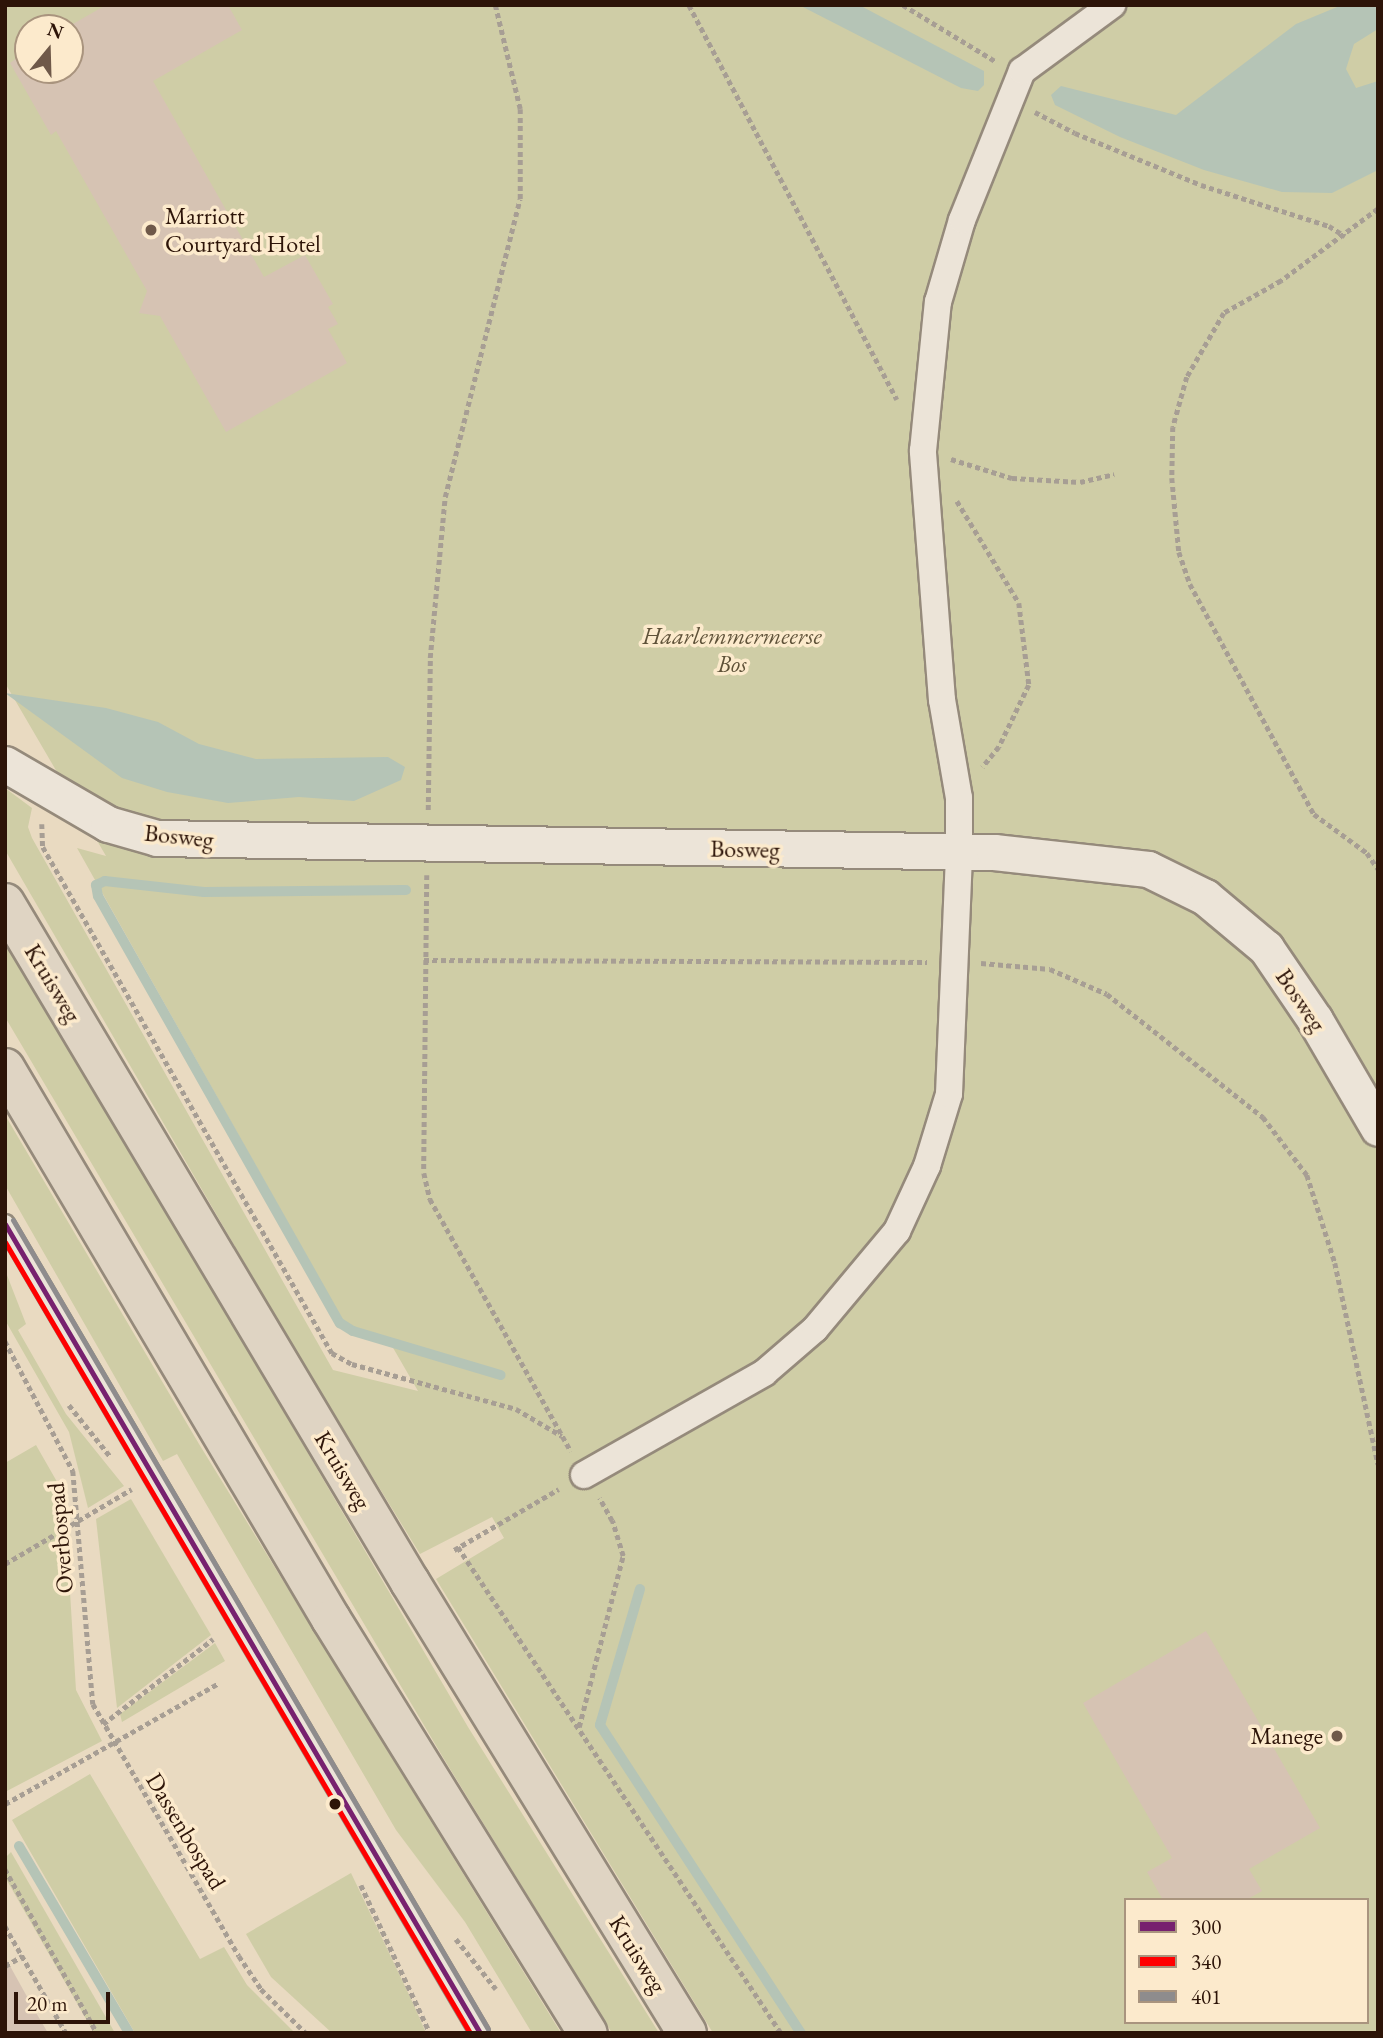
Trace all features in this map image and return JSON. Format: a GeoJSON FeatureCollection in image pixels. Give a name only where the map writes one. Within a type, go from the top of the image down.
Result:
{"type":"FeatureCollection","features":[{"type":"Feature","properties":{"kind":"highway","name":"Kruisweg"},"geometry":{"type":"LineString","coordinates":[[5,903],[410,1582],[687,2033]]}},
{"type":"Feature","properties":{"kind":"highway"},"geometry":{"type":"LineString","coordinates":[[5,1068],[331,1619],[588,2033]]}},
{"type":"Feature","properties":{"kind":"street"},"geometry":{"type":"LineString","coordinates":[[584,1475],[764,1373],[816,1329],[897,1231],[927,1166],[949,1094],[957,962],[959,852],[959,798],[942,700],[923,451],[938,302],[962,220],[1022,71],[1112,5]]}},
{"type":"Feature","properties":{"kind":"street","name":"Bosweg"},"geometry":{"type":"LineString","coordinates":[[5,764],[55,796],[108,824],[158,838],[428,846],[959,852],[1077,859],[1147,869],[1205,897],[1266,948],[1315,1020],[1378,1128]]}},
{"type":"Feature","properties":{"kind":"lane"},"geometry":{"type":"LineString","coordinates":[[5,1224],[480,2033]]}},
{"type":"Feature","properties":{"kind":"path"},"geometry":{"type":"LineString","coordinates":[[55,796],[43,818],[43,847],[332,1353],[352,1364],[516,1409],[563,1436],[430,1199],[424,1173],[424,960],[430,658],[444,497],[520,199],[520,109],[495,5]]}},
{"type":"Feature","properties":{"kind":"path"},"geometry":{"type":"LineString","coordinates":[[689,5],[898,402]]}},
{"type":"Feature","properties":{"kind":"path"},"geometry":{"type":"LineString","coordinates":[[903,5],[982,56],[1022,71]]}},
{"type":"Feature","properties":{"kind":"path"},"geometry":{"type":"LineString","coordinates":[[1010,99],[1075,133],[1201,185],[1329,226],[1345,236]]}},
{"type":"Feature","properties":{"kind":"path"},"geometry":{"type":"LineString","coordinates":[[1378,209],[1345,236],[1224,313],[1187,377],[1173,427],[1172,478],[1179,552],[1190,584],[1314,814],[1367,853],[1378,869]]}},
{"type":"Feature","properties":{"kind":"path"},"geometry":{"type":"LineString","coordinates":[[923,451],[1012,478],[1080,482],[1114,474]]}},
{"type":"Feature","properties":{"kind":"path"},"geometry":{"type":"LineString","coordinates":[[923,451],[1019,603],[1029,685],[999,747],[959,798]]}},
{"type":"Feature","properties":{"kind":"path"},"geometry":{"type":"LineString","coordinates":[[424,960],[957,962],[1050,969],[1107,993],[1263,1117],[1307,1175],[1335,1262],[1378,1464]]}},
{"type":"Feature","properties":{"kind":"path","name":"Overbospad"},"geometry":{"type":"LineString","coordinates":[[5,1341],[73,1471],[93,1704],[113,1743]]}},
{"type":"Feature","properties":{"kind":"path"},"geometry":{"type":"LineString","coordinates":[[69,1405],[111,1459]]}},
{"type":"Feature","properties":{"kind":"path"},"geometry":{"type":"LineString","coordinates":[[579,1727],[623,1556],[612,1521],[584,1475],[456,1548],[579,1727],[781,2033]]}},
{"type":"Feature","properties":{"kind":"path"},"geometry":{"type":"LineString","coordinates":[[129,1480],[138,1495]]}},
{"type":"Feature","properties":{"kind":"path"},"geometry":{"type":"LineString","coordinates":[[5,1564],[122,1495]]}},
{"type":"Feature","properties":{"kind":"path"},"geometry":{"type":"LineString","coordinates":[[103,1724],[213,1639]]}},
{"type":"Feature","properties":{"kind":"path"},"geometry":{"type":"LineString","coordinates":[[5,1804],[217,1684]]}},
{"type":"Feature","properties":{"kind":"path","name":"Dassenbospad"},"geometry":{"type":"LineString","coordinates":[[113,1743],[253,1978],[306,2033]]}},
{"type":"Feature","properties":{"kind":"path"},"geometry":{"type":"LineString","coordinates":[[5,1869],[97,2033]]}},
{"type":"Feature","properties":{"kind":"path"},"geometry":{"type":"LineString","coordinates":[[358,1878],[430,2033]]}},
{"type":"Feature","properties":{"kind":"path"},"geometry":{"type":"LineString","coordinates":[[5,1926],[66,2033]]}},
{"type":"Feature","properties":{"kind":"path"},"geometry":{"type":"LineString","coordinates":[[5,1966],[22,1956]]}},
{"type":"Feature","properties":{"kind":"green space","name":"Haarlemmermeerse Bos"},"geometry":{"type":"Polygon","coordinates":[[[5,5],[1378,5],[1378,2033],[713,2033],[436,1579],[504,1538],[492,1517],[420,1554],[302,1362],[5,850],[5,788],[32,808],[28,827],[32,838],[333,1370],[418,1391],[392,1346],[346,1326],[77,848],[106,856],[5,683],[5,5]]]}},
{"type":"Feature","properties":{"kind":"green space"},"geometry":{"type":"Polygon","coordinates":[[[5,935],[468,1727],[659,2033],[612,2033],[444,1759],[5,1017],[5,935]]]}},
{"type":"Feature","properties":{"kind":"green space"},"geometry":{"type":"Polygon","coordinates":[[[5,1115],[199,1444],[561,2033],[532,2033],[465,1922],[396,1830],[177,1454],[163,1461],[5,1185],[5,1115]]]}},
{"type":"Feature","properties":{"kind":"green space"},"geometry":{"type":"Polygon","coordinates":[[[5,1270],[26,1324],[18,1330],[66,1414],[124,1486],[88,1508],[69,1432],[5,1320],[5,1270]]]}},
{"type":"Feature","properties":{"kind":"green space"},"geometry":{"type":"Polygon","coordinates":[[[36,1445],[64,1494],[76,1690],[102,1741],[5,1792],[5,1463],[36,1445]]]}},
{"type":"Feature","properties":{"kind":"green space"},"geometry":{"type":"Polygon","coordinates":[[[131,1499],[211,1635],[117,1708],[96,1519],[131,1499]]]}},
{"type":"Feature","properties":{"kind":"green space"},"geometry":{"type":"Polygon","coordinates":[[[215,1643],[225,1661],[122,1722],[120,1714],[215,1643]]]}},
{"type":"Feature","properties":{"kind":"green space"},"geometry":{"type":"Polygon","coordinates":[[[90,1774],[200,1959],[224,1947],[247,1985],[295,2033],[135,2033],[12,1820],[90,1774]]]}},
{"type":"Feature","properties":{"kind":"green space"},"geometry":{"type":"Polygon","coordinates":[[[11,1852],[115,2033],[94,2033],[5,1877],[5,1858],[11,1852]]]}},
{"type":"Feature","properties":{"kind":"green space"},"geometry":{"type":"Polygon","coordinates":[[[351,1873],[426,2033],[332,2033],[271,1977],[246,1934],[351,1873]]]}},
{"type":"Feature","properties":{"kind":"shaded area"},"geometry":{"type":"Polygon","coordinates":[[[799,5],[859,5],[984,71],[984,85],[978,91],[961,88],[799,5]]]}},
{"type":"Feature","properties":{"kind":"shaded area"},"geometry":{"type":"Polygon","coordinates":[[[1342,5],[1378,5],[1378,29],[1354,44],[1346,69],[1356,88],[1378,81],[1378,170],[1332,193],[1282,192],[1204,170],[1120,137],[1055,105],[1051,95],[1061,86],[1176,115],[1296,24],[1342,5]]]}},
{"type":"Feature","properties":{"kind":"shaded area"},"geometry":{"type":"Polygon","coordinates":[[[5,693],[106,708],[158,722],[199,744],[256,759],[388,757],[405,767],[401,780],[354,801],[299,797],[228,803],[167,792],[122,778],[5,693]]]}},
{"type":"Feature","properties":{"kind":"building"},"geometry":{"type":"Polygon","coordinates":[[[106,5],[228,5],[242,30],[153,81],[264,277],[305,255],[333,304],[328,307],[338,324],[328,329],[347,363],[226,432],[160,316],[139,313],[147,291],[56,131],[51,135],[22,84],[84,84],[84,18],[106,5]]]}},
{"type":"Feature","properties":{"kind":"building"},"geometry":{"type":"Polygon","coordinates":[[[1206,1631],[1320,1828],[1249,1869],[1262,1891],[1250,1898],[1162,1898],[1147,1872],[1172,1858],[1083,1703],[1206,1631]]]}},
{"type":"Feature","properties":{"kind":"building"},"geometry":{"type":"Polygon","coordinates":[[[5,1957],[35,2011],[48,2033],[5,2033],[5,1957]]]}},
{"type":"Feature","properties":{"kind":"waterway"},"geometry":{"type":"LineString","coordinates":[[406,890],[204,892],[105,881],[96,885],[98,896],[340,1323],[353,1331],[501,1375]]}},
{"type":"Feature","properties":{"kind":"waterway"},"geometry":{"type":"LineString","coordinates":[[640,1589],[600,1725],[801,2033]]}},
{"type":"Feature","properties":{"kind":"waterway"},"geometry":{"type":"LineString","coordinates":[[19,1846],[129,2033]]}},
{"type":"Feature","properties":{"kind":"transit line","name":"401"},"geometry":{"type":"LineString","coordinates":[[13,1220],[488,2029]]}},
{"type":"Feature","properties":{"kind":"transit line","name":"300"},"geometry":{"type":"LineString","coordinates":[[5,1224],[480,2033]]}},
{"type":"Feature","properties":{"kind":"transit line","name":"340"},"geometry":{"type":"LineString","coordinates":[[5,1242],[470,2033]]}},
{"type":"Feature","properties":{"kind":"place","name":"Marriott Courtyard Hotel"},"geometry":{"type":"Point","coordinates":[151,230]}},
{"type":"Feature","properties":{"kind":"place","name":"Manege"},"geometry":{"type":"Point","coordinates":[1337,1736]}}]}
